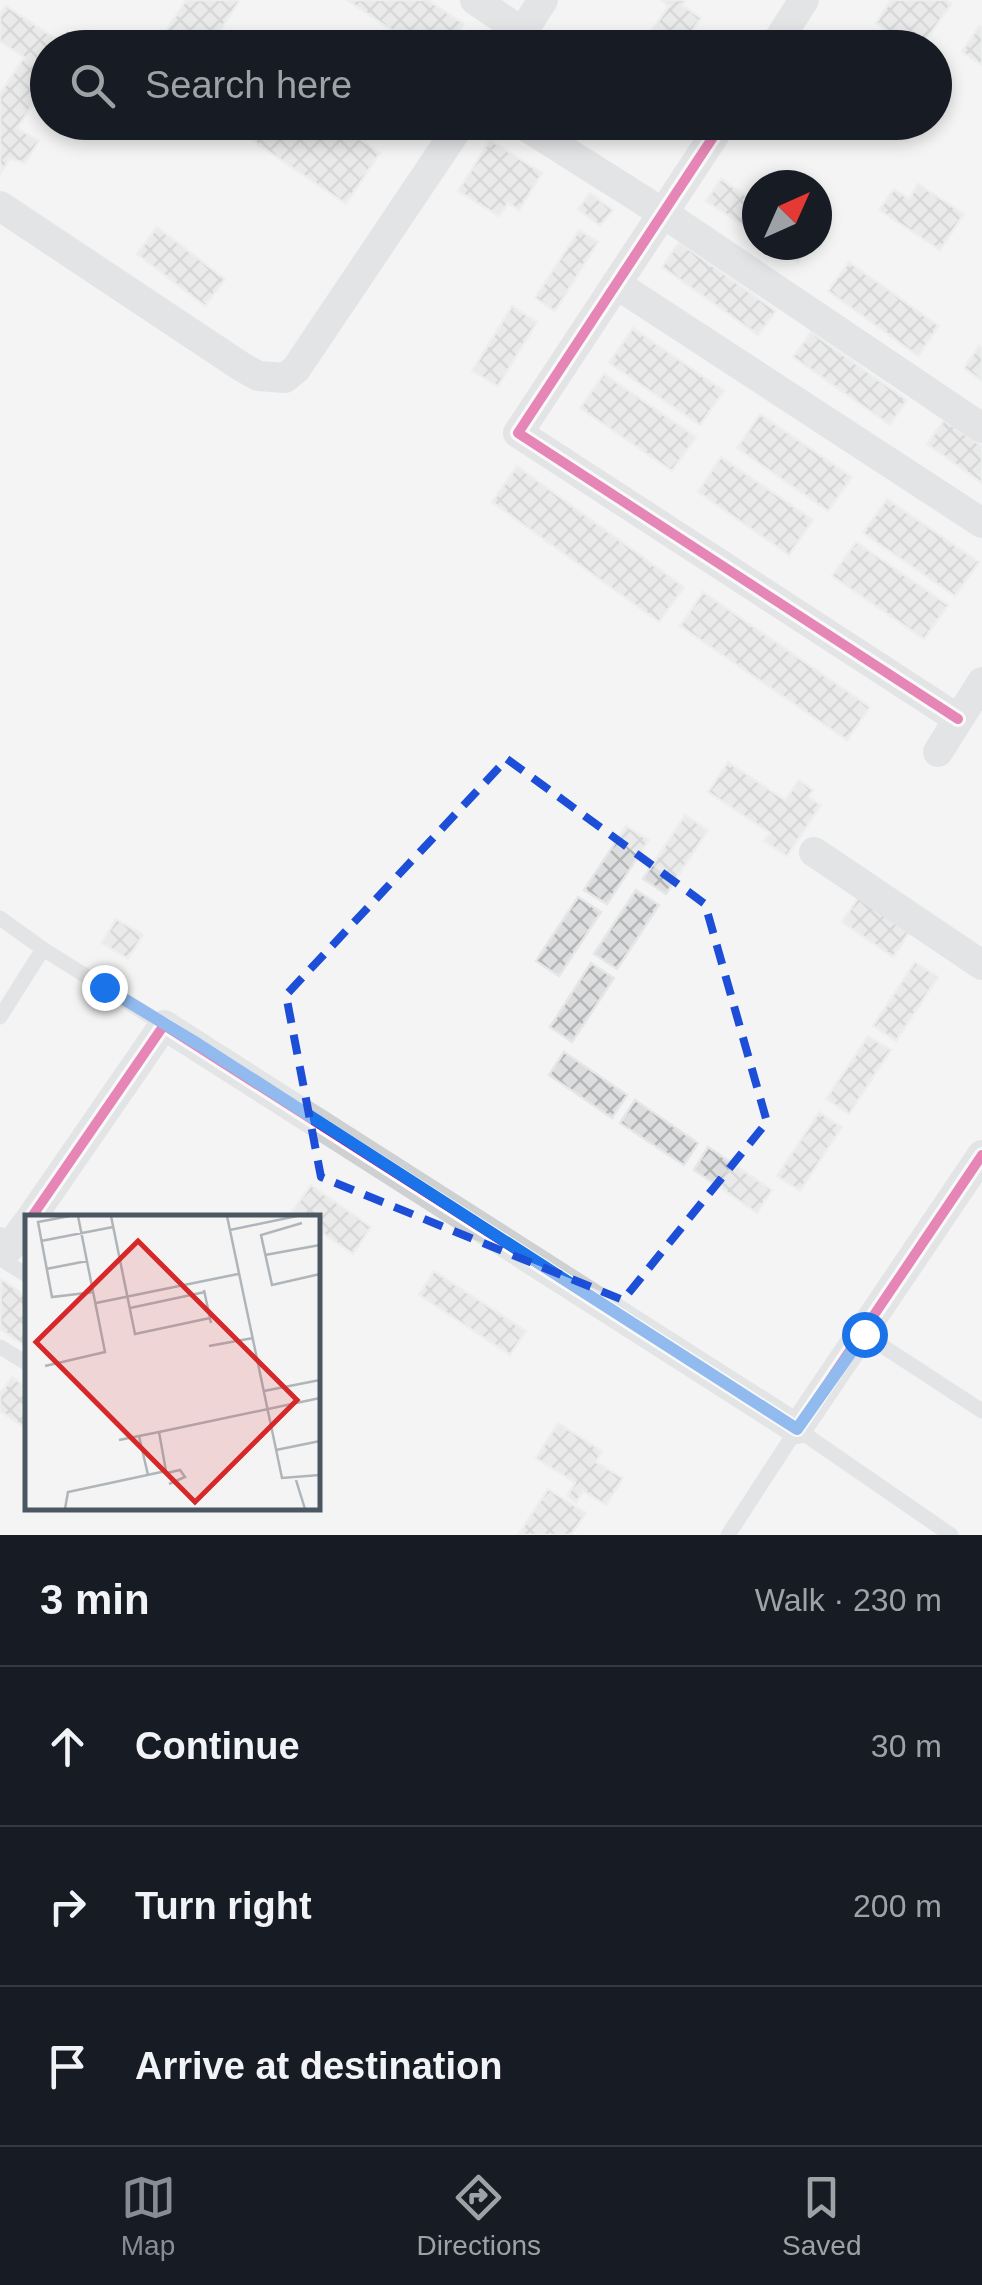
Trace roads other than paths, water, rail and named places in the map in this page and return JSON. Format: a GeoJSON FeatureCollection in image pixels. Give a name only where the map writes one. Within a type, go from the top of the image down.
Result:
{"type":"FeatureCollection","features":[{"type":"Feature","properties":{"kind":"street"},"geometry":{"type":"LineString","coordinates":[[476,0],[507,30]]}},
{"type":"Feature","properties":{"kind":"street"},"geometry":{"type":"LineString","coordinates":[[524,30],[543,0]]}},
{"type":"Feature","properties":{"kind":"street"},"geometry":{"type":"LineString","coordinates":[[785,30],[804,0]]}},
{"type":"Feature","properties":{"kind":"street"},"geometry":{"type":"LineString","coordinates":[[0,206],[242,367],[258,376],[285,378],[296,369],[450,140]]}},
{"type":"Feature","properties":{"kind":"street"},"geometry":{"type":"LineString","coordinates":[[547,140],[982,428]]}},
{"type":"Feature","properties":{"kind":"street"},"geometry":{"type":"LineString","coordinates":[[711,140],[518,433],[958,719]]}},
{"type":"Feature","properties":{"kind":"street"},"geometry":{"type":"LineString","coordinates":[[616,284],[982,523]]}},
{"type":"Feature","properties":{"kind":"street"},"geometry":{"type":"LineString","coordinates":[[938,752],[982,682]]}},
{"type":"Feature","properties":{"kind":"street"},"geometry":{"type":"LineString","coordinates":[[814,852],[982,965]]}},
{"type":"Feature","properties":{"kind":"street"},"geometry":{"type":"LineString","coordinates":[[32,1215],[164,1024],[797,1429],[982,1155]]}},
{"type":"Feature","properties":{"kind":"street"},"geometry":{"type":"LineString","coordinates":[[3,1252],[25,1225]]}},
{"type":"Feature","properties":{"kind":"lane"},"geometry":{"type":"LineString","coordinates":[[0,918],[164,1024]]}},
{"type":"Feature","properties":{"kind":"lane"},"geometry":{"type":"LineString","coordinates":[[0,1017],[44,949]]}},
{"type":"Feature","properties":{"kind":"lane"},"geometry":{"type":"LineString","coordinates":[[3,1252],[25,1273]]}},
{"type":"Feature","properties":{"kind":"lane"},"geometry":{"type":"LineString","coordinates":[[864,1334],[982,1411]]}},
{"type":"Feature","properties":{"kind":"lane"},"geometry":{"type":"LineString","coordinates":[[0,1347],[25,1362]]}},
{"type":"Feature","properties":{"kind":"lane"},"geometry":{"type":"LineString","coordinates":[[728,1535],[797,1429],[952,1535]]}}]}
